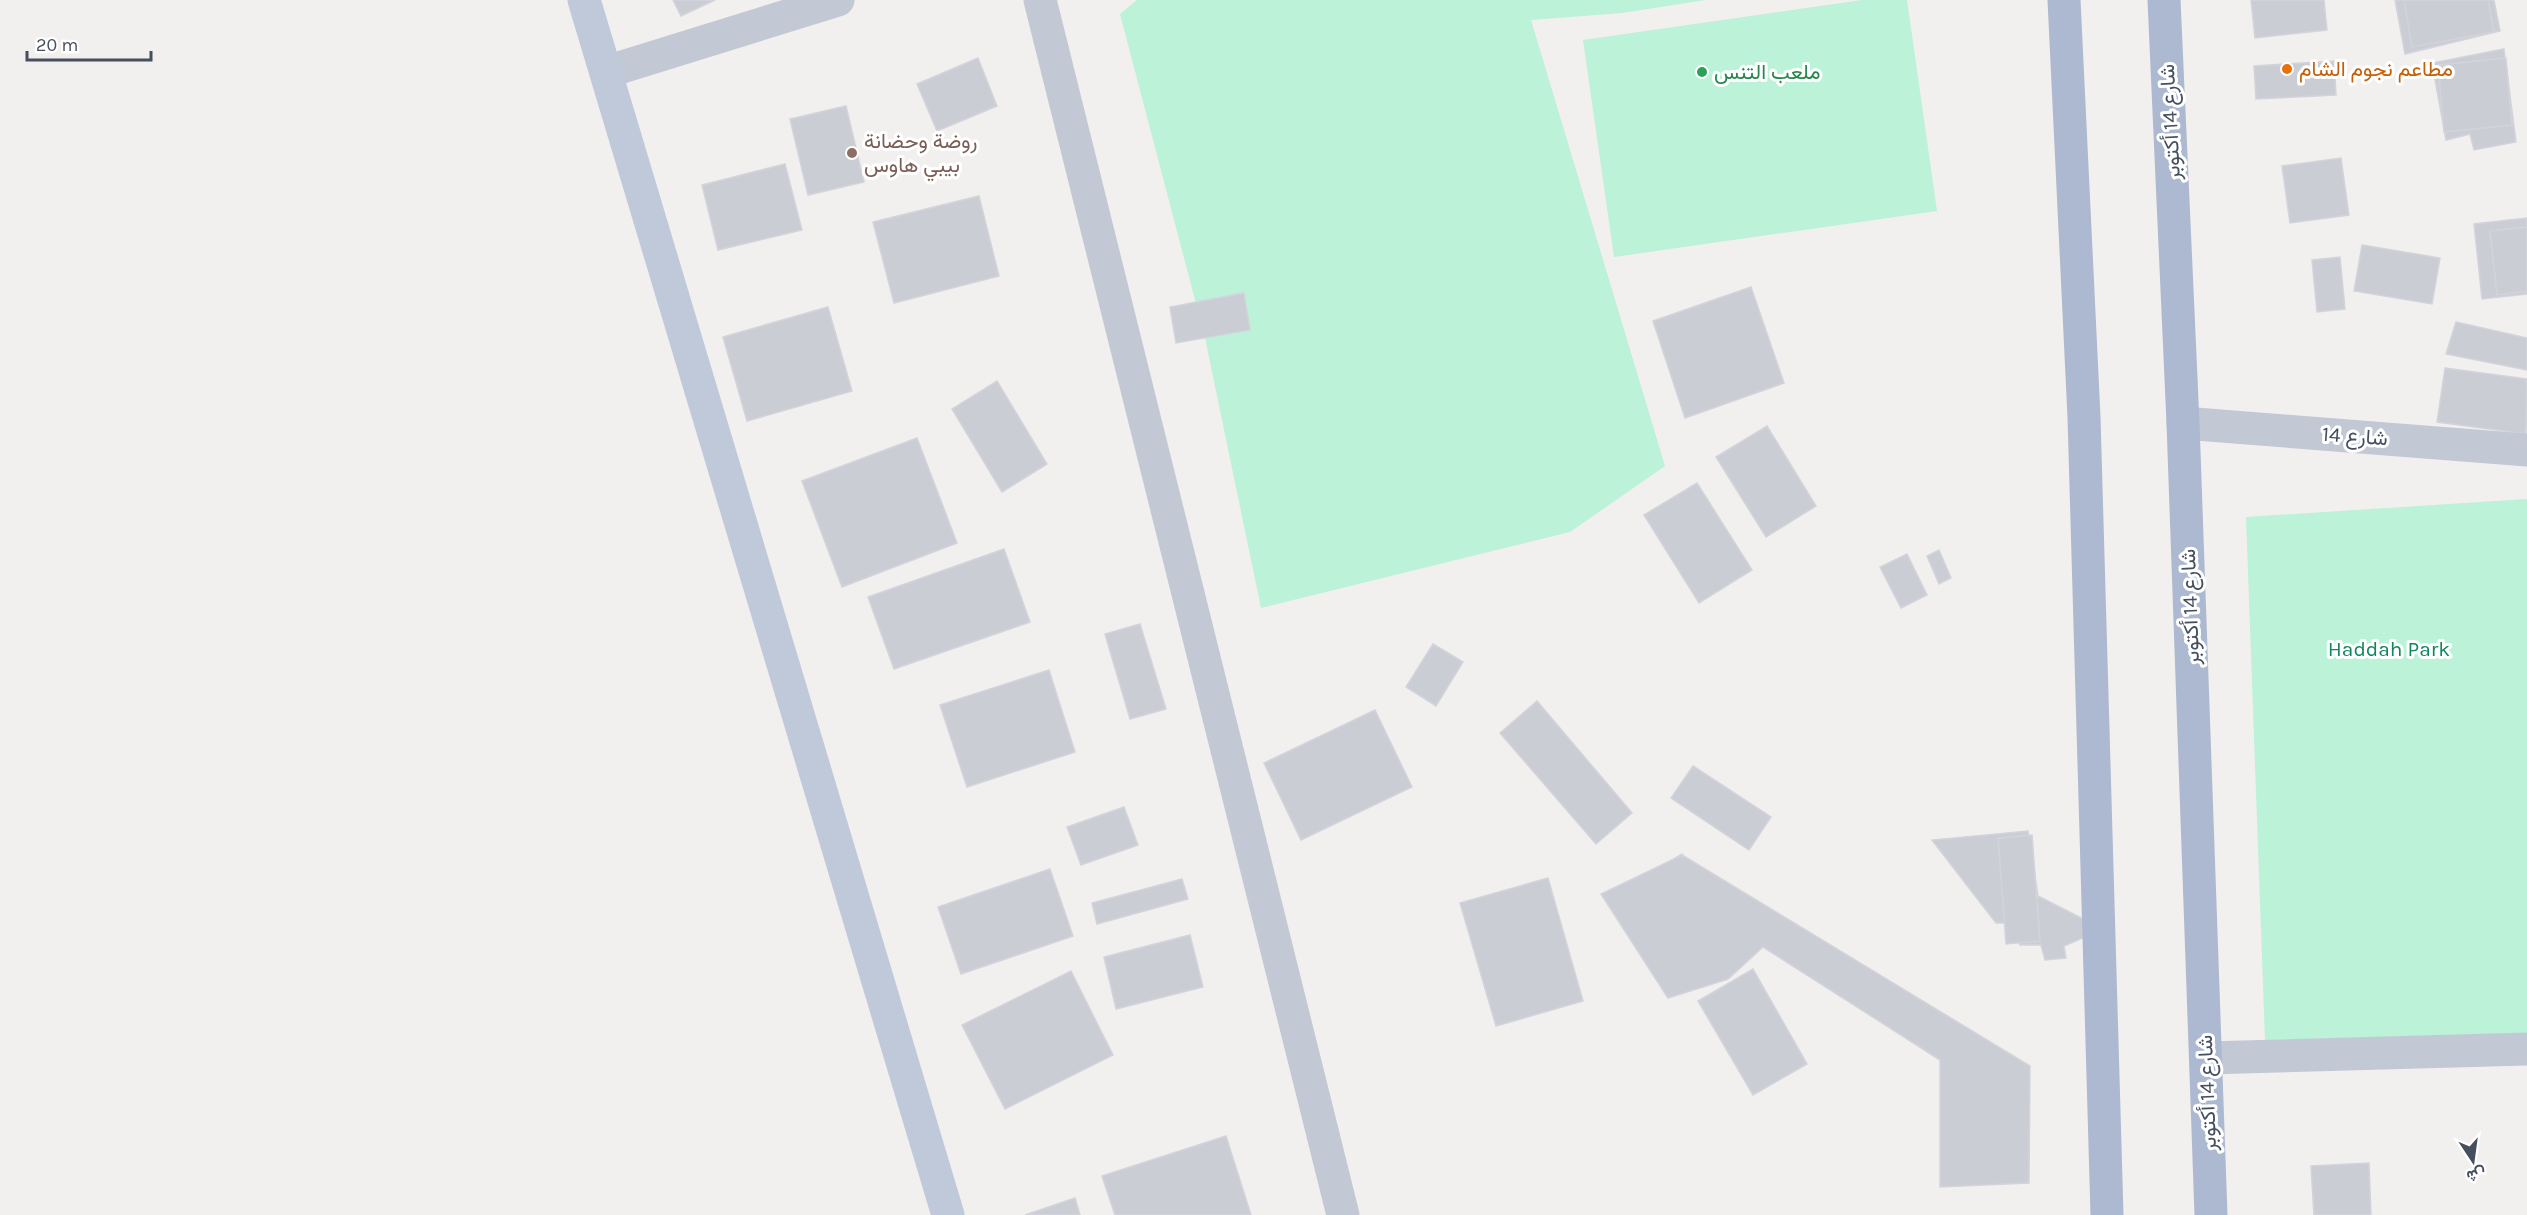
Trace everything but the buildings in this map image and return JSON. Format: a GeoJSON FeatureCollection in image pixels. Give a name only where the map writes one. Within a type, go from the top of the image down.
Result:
{"type":"FeatureCollection","features":[{"type":"Feature","properties":{"kind":"main road"},"geometry":{"type":"LineString","coordinates":[[2064,0],[2084,417],[2108,1215]]}},
{"type":"Feature","properties":{"kind":"main road","name":"شارع 14 أكتوبر"},"geometry":{"type":"LineString","coordinates":[[2164,0],[2183,423],[2211,1215]]}},
{"type":"Feature","properties":{"kind":"street"},"geometry":{"type":"LineString","coordinates":[[584,0],[948,1215]]}},
{"type":"Feature","properties":{"kind":"street"},"geometry":{"type":"LineString","coordinates":[[606,72],[838,0]]}},
{"type":"Feature","properties":{"kind":"street"},"geometry":{"type":"LineString","coordinates":[[1040,0],[1343,1215]]}},
{"type":"Feature","properties":{"kind":"street","name":"شارع 14"},"geometry":{"type":"LineString","coordinates":[[2183,423],[2527,450]]}},
{"type":"Feature","properties":{"kind":"street"},"geometry":{"type":"LineString","coordinates":[[2206,1058],[2527,1049]]}},
{"type":"Feature","properties":{"kind":"green space"},"geometry":{"type":"Polygon","coordinates":[[[1137,0],[1706,0],[1622,13],[1531,20],[1665,466],[1570,532],[1261,608],[1205,338],[1120,14],[1137,0]]]}},
{"type":"Feature","properties":{"kind":"green space"},"geometry":{"type":"Polygon","coordinates":[[[1862,0],[1907,0],[1937,211],[1614,257],[1583,40],[1862,0]]]}},
{"type":"Feature","properties":{"kind":"green space","name":"Haddah Park"},"geometry":{"type":"Polygon","coordinates":[[[2527,499],[2527,1033],[2265,1040],[2246,517],[2527,499]]]}},
{"type":"Feature","properties":{"kind":"place","name":"مطاعم نجوم الشام"},"geometry":{"type":"Point","coordinates":[2287,69]}},
{"type":"Feature","properties":{"kind":"place","name":"ملعب التنس"},"geometry":{"type":"Point","coordinates":[1702,72]}},
{"type":"Feature","properties":{"kind":"place","name":"روضة وحضانة بيبي هاوس"},"geometry":{"type":"Point","coordinates":[852,153]}}]}
